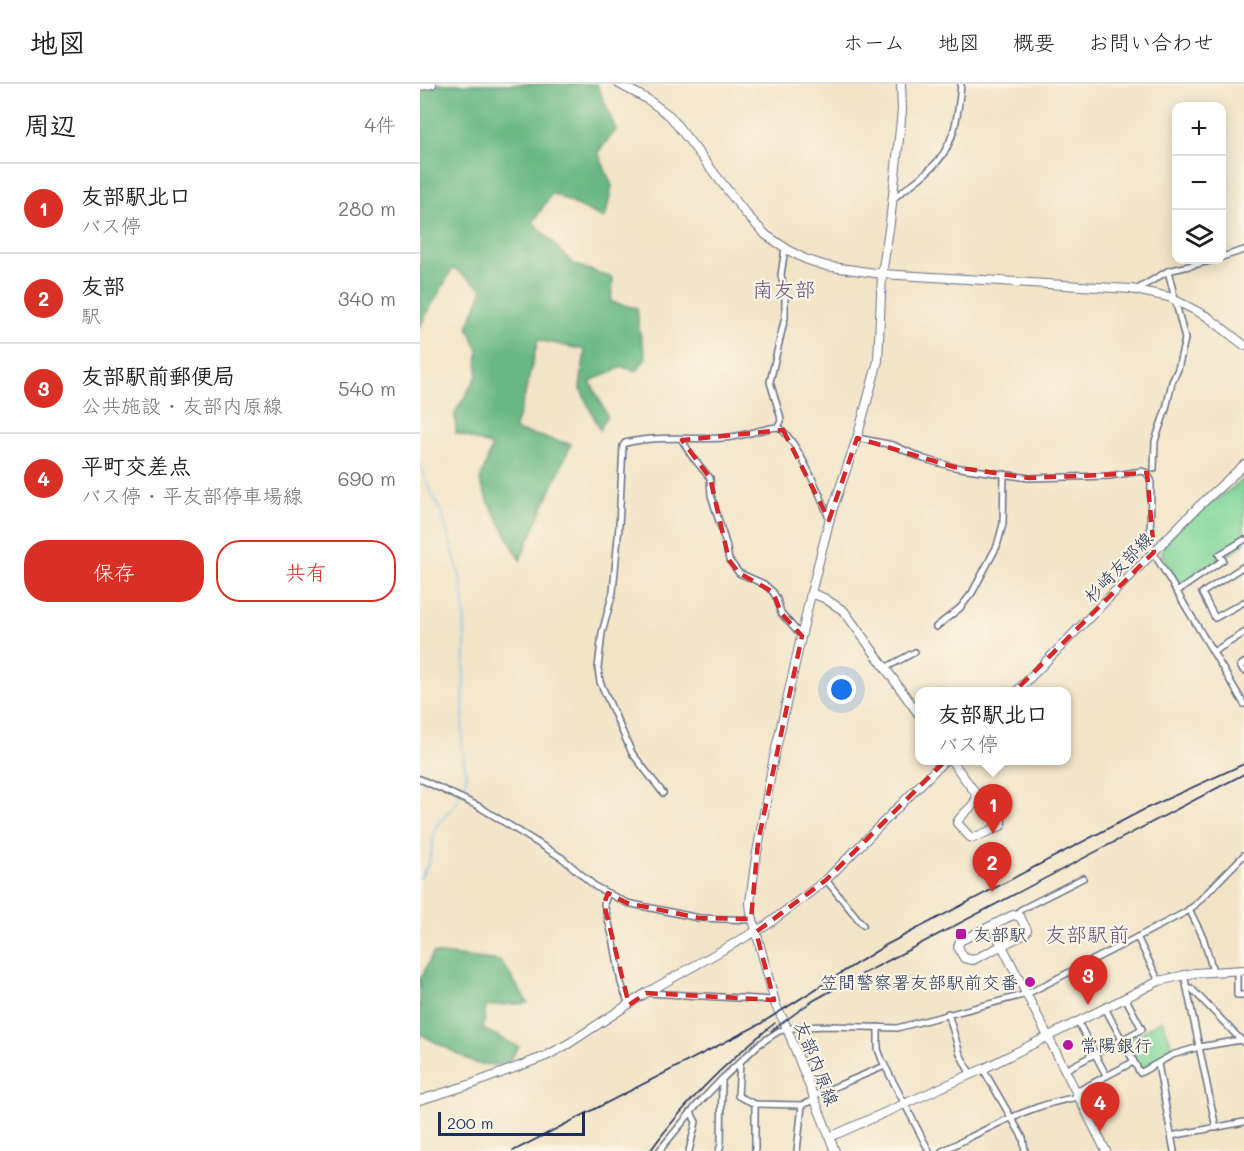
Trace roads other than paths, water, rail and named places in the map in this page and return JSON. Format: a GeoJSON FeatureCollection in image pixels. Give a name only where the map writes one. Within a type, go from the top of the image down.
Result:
{"type":"FeatureCollection","features":[{"type":"Feature","properties":{"kind":"street"},"geometry":{"type":"LineString","coordinates":[[420,86],[432,84]]}},
{"type":"Feature","properties":{"kind":"street"},"geometry":{"type":"LineString","coordinates":[[619,84],[647,99],[670,116],[746,214],[766,235],[806,259],[826,266],[882,274],[1136,290],[1168,297],[1208,317],[1244,345]]}},
{"type":"Feature","properties":{"kind":"street","name":"友部内原線"},"geometry":{"type":"LineString","coordinates":[[835,1151],[774,1000],[750,903],[758,842],[773,762],[811,593],[878,361],[882,274],[902,110],[901,84]]}},
{"type":"Feature","properties":{"kind":"street"},"geometry":{"type":"LineString","coordinates":[[892,200],[930,170],[946,151],[956,125],[962,84]]}},
{"type":"Feature","properties":{"kind":"street"},"geometry":{"type":"LineString","coordinates":[[663,793],[632,753],[600,682],[598,668],[602,633],[613,592],[623,446],[625,443],[647,439],[682,440],[743,436],[778,427],[781,421],[780,415],[770,382],[784,317],[785,293],[781,275],[785,248]]}},
{"type":"Feature","properties":{"kind":"street"},"geometry":{"type":"LineString","coordinates":[[1226,255],[1244,250]]}},
{"type":"Feature","properties":{"kind":"street"},"geometry":{"type":"LineString","coordinates":[[1136,290],[1168,272],[1199,264]]}},
{"type":"Feature","properties":{"kind":"street"},"geometry":{"type":"LineString","coordinates":[[1154,469],[1155,441],[1166,410],[1185,339],[1168,272]]}},
{"type":"Feature","properties":{"kind":"street"},"geometry":{"type":"LineString","coordinates":[[778,427],[791,440],[813,481],[830,521]]}},
{"type":"Feature","properties":{"kind":"street"},"geometry":{"type":"LineString","coordinates":[[857,438],[893,445],[924,459],[954,467],[1004,474],[1039,478],[1109,476],[1142,471],[1147,473],[1151,480],[1149,542],[1244,704]]}},
{"type":"Feature","properties":{"kind":"street"},"geometry":{"type":"LineString","coordinates":[[682,440],[710,478],[711,495],[729,560],[739,573],[764,584],[773,592],[781,613],[802,638]]}},
{"type":"Feature","properties":{"kind":"street","name":"杉崎友部線"},"geometry":{"type":"LineString","coordinates":[[1021,687],[1198,507],[1244,465]]}},
{"type":"Feature","properties":{"kind":"street"},"geometry":{"type":"LineString","coordinates":[[936,627],[960,608],[972,593],[997,546],[1003,524],[1004,474]]}},
{"type":"Feature","properties":{"kind":"street"},"geometry":{"type":"LineString","coordinates":[[1178,591],[1223,560],[1219,555],[1244,540]]}},
{"type":"Feature","properties":{"kind":"street"},"geometry":{"type":"LineString","coordinates":[[1244,566],[1202,593],[1215,618],[1244,602]]}},
{"type":"Feature","properties":{"kind":"street"},"geometry":{"type":"LineString","coordinates":[[811,593],[824,598],[844,611],[915,709]]}},
{"type":"Feature","properties":{"kind":"street"},"geometry":{"type":"LineString","coordinates":[[1213,652],[1244,633]]}},
{"type":"Feature","properties":{"kind":"street"},"geometry":{"type":"LineString","coordinates":[[885,668],[915,652]]}},
{"type":"Feature","properties":{"kind":"street"},"geometry":{"type":"LineString","coordinates":[[1244,663],[1240,666],[1244,671]]}},
{"type":"Feature","properties":{"kind":"street"},"geometry":{"type":"LineString","coordinates":[[420,1100],[472,1084],[546,1056],[646,993],[756,932],[808,895],[826,879],[940,765]]}},
{"type":"Feature","properties":{"kind":"street"},"geometry":{"type":"LineString","coordinates":[[955,765],[977,795],[985,802],[999,816],[1000,826],[973,838],[965,834],[957,823],[959,818],[974,805],[985,802]]}},
{"type":"Feature","properties":{"kind":"street"},"geometry":{"type":"LineString","coordinates":[[420,779],[478,807],[532,839],[562,858],[596,886],[627,903],[699,918],[753,920]]}},
{"type":"Feature","properties":{"kind":"street"},"geometry":{"type":"LineString","coordinates":[[974,805],[977,795]]}},
{"type":"Feature","properties":{"kind":"street"},"geometry":{"type":"LineString","coordinates":[[659,1151],[722,1079],[758,1045],[787,1028],[830,1026],[897,1028],[1027,994],[1189,909],[1244,855]]}},
{"type":"Feature","properties":{"kind":"street"},"geometry":{"type":"LineString","coordinates":[[1017,915],[1020,909],[1083,878]]}},
{"type":"Feature","properties":{"kind":"street"},"geometry":{"type":"LineString","coordinates":[[826,879],[863,926]]}},
{"type":"Feature","properties":{"kind":"street"},"geometry":{"type":"LineString","coordinates":[[608,893],[604,904],[621,982],[629,1005]]}},
{"type":"Feature","properties":{"kind":"street"},"geometry":{"type":"LineString","coordinates":[[1189,909],[1203,937],[1213,971]]}},
{"type":"Feature","properties":{"kind":"street"},"geometry":{"type":"LineString","coordinates":[[1017,915],[1026,932],[970,960],[964,958],[958,947],[962,939],[1017,915]]}},
{"type":"Feature","properties":{"kind":"street"},"geometry":{"type":"LineString","coordinates":[[992,926],[1106,1151]]}},
{"type":"Feature","properties":{"kind":"street"},"geometry":{"type":"LineString","coordinates":[[1137,938],[1159,981]]}},
{"type":"Feature","properties":{"kind":"street"},"geometry":{"type":"LineString","coordinates":[[830,1137],[971,1075],[1159,981],[1184,974],[1240,970],[1237,995],[1244,995]]}},
{"type":"Feature","properties":{"kind":"street"},"geometry":{"type":"LineString","coordinates":[[1184,974],[1216,1128]]}},
{"type":"Feature","properties":{"kind":"street"},"geometry":{"type":"LineString","coordinates":[[1187,988],[1191,988],[1243,1041]]}},
{"type":"Feature","properties":{"kind":"street"},"geometry":{"type":"LineString","coordinates":[[646,993],[774,1000]]}},
{"type":"Feature","properties":{"kind":"street"},"geometry":{"type":"LineString","coordinates":[[1065,1070],[1142,1029],[1125,997]]}},
{"type":"Feature","properties":{"kind":"street"},"geometry":{"type":"LineString","coordinates":[[1105,1008],[1140,1073],[1172,1055],[1199,1047],[1243,1041]]}},
{"type":"Feature","properties":{"kind":"street"},"geometry":{"type":"LineString","coordinates":[[948,1013],[960,1054],[971,1075]]}},
{"type":"Feature","properties":{"kind":"street"},"geometry":{"type":"LineString","coordinates":[[1078,1022],[1106,1076]]}},
{"type":"Feature","properties":{"kind":"street"},"geometry":{"type":"LineString","coordinates":[[878,1027],[878,1049],[928,1151]]}},
{"type":"Feature","properties":{"kind":"street"},"geometry":{"type":"LineString","coordinates":[[740,1062],[738,1096],[755,1104],[802,1105],[885,1066]]}},
{"type":"Feature","properties":{"kind":"street"},"geometry":{"type":"LineString","coordinates":[[942,1151],[1011,1118],[1077,1094],[1133,1062]]}},
{"type":"Feature","properties":{"kind":"street"},"geometry":{"type":"LineString","coordinates":[[1158,1064],[1174,1151]]}},
{"type":"Feature","properties":{"kind":"street"},"geometry":{"type":"LineString","coordinates":[[983,1069],[1023,1138],[1025,1151]]}},
{"type":"Feature","properties":{"kind":"street"},"geometry":{"type":"LineString","coordinates":[[719,1151],[722,1079]]}},
{"type":"Feature","properties":{"kind":"street"},"geometry":{"type":"LineString","coordinates":[[755,1104],[755,1151]]}},
{"type":"Feature","properties":{"kind":"street"},"geometry":{"type":"LineString","coordinates":[[797,1151],[802,1105]]}},
{"type":"Feature","properties":{"kind":"street"},"geometry":{"type":"LineString","coordinates":[[689,1151],[696,1122],[691,1112]]}},
{"type":"Feature","properties":{"kind":"street"},"geometry":{"type":"LineString","coordinates":[[1172,1136],[1244,1122]]}},
{"type":"Feature","properties":{"kind":"waterway"},"geometry":{"type":"LineString","coordinates":[[420,464],[442,514],[460,576],[464,602],[462,746],[466,781],[460,795]]}},
{"type":"Feature","properties":{"kind":"waterway"},"geometry":{"type":"LineString","coordinates":[[420,878],[429,863],[436,826],[458,799]]}},
{"type":"Feature","properties":{"kind":"railway"},"geometry":{"type":"LineString","coordinates":[[513,1151],[760,1024],[886,945],[1147,808],[1244,764]]}},
{"type":"Feature","properties":{"kind":"railway"},"geometry":{"type":"LineString","coordinates":[[771,1031],[811,1002],[836,988],[1244,774]]}},
{"type":"Feature","properties":{"kind":"railway"},"geometry":{"type":"LineString","coordinates":[[650,1151],[708,1083],[775,1023]]}},
{"type":"Feature","properties":{"kind":"place","name":"友部駅北口"},"geometry":{"type":"Point","coordinates":[993,834]}},
{"type":"Feature","properties":{"kind":"place","name":"友部"},"geometry":{"type":"Point","coordinates":[992,892]}},
{"type":"Feature","properties":{"kind":"place","name":"友部駅"},"geometry":{"type":"Point","coordinates":[961,934]}},
{"type":"Feature","properties":{"kind":"place","name":"笠間警察署友部駅前交番"},"geometry":{"type":"Point","coordinates":[1030,982]}},
{"type":"Feature","properties":{"kind":"place","name":"友部駅前郵便局"},"geometry":{"type":"Point","coordinates":[1088,1005]}},
{"type":"Feature","properties":{"kind":"place","name":"常陽銀行"},"geometry":{"type":"Point","coordinates":[1068,1045]}},
{"type":"Feature","properties":{"kind":"place","name":"平町交差点"},"geometry":{"type":"Point","coordinates":[1100,1132]}},
{"type":"Feature","properties":{"kind":"district","name":"南友部"},"geometry":{"type":"Point","coordinates":[784,288]}},
{"type":"Feature","properties":{"kind":"district","name":"友部駅前"},"geometry":{"type":"Point","coordinates":[1087,933]}}]}
